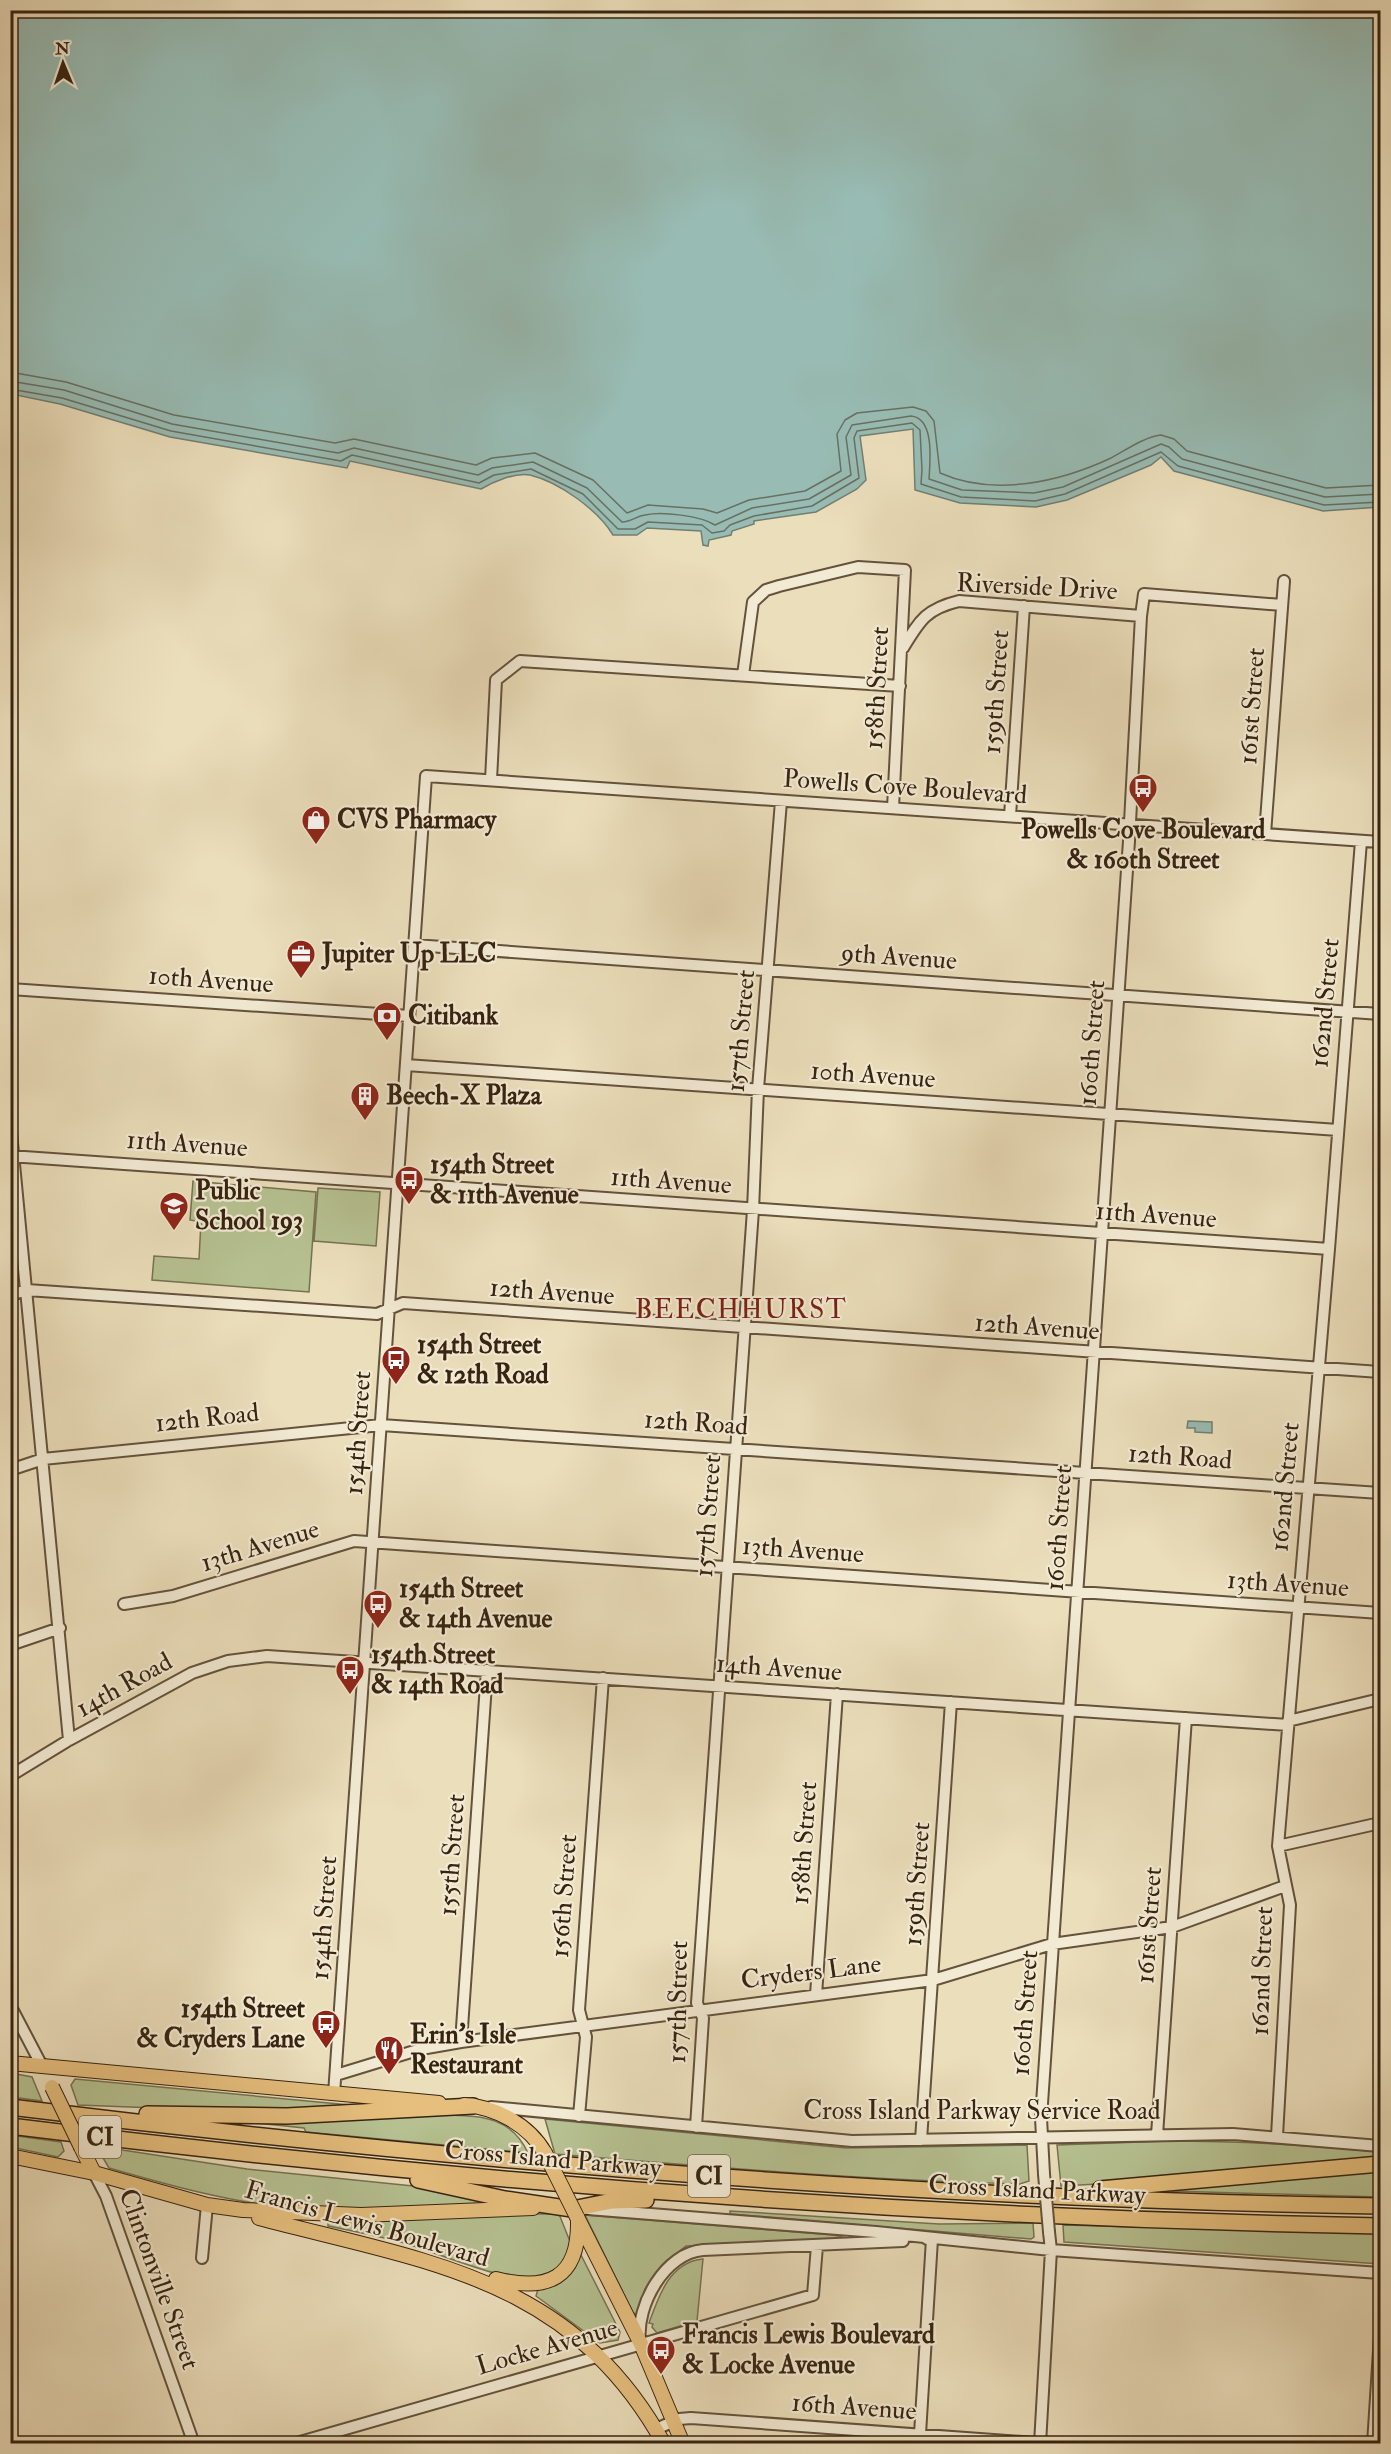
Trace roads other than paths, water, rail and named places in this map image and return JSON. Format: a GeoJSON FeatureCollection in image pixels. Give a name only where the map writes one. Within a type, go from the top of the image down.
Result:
{"type":"FeatureCollection","features":[{"type":"Feature","properties":{"kind":"highway"},"geometry":{"type":"LineString","coordinates":[[40,2110],[263,2117],[473,2106]]}},
{"type":"Feature","properties":{"kind":"highway","name":"Cross Island Parkway"},"geometry":{"type":"LineString","coordinates":[[10,2107],[520,2161],[742,2178],[1024,2194],[1380,2206]]}},
{"type":"Feature","properties":{"kind":"highway","name":"Cross Island Parkway"},"geometry":{"type":"LineString","coordinates":[[10,2126],[333,2163],[574,2185],[838,2204],[1138,2219],[1380,2226]]}},
{"type":"Feature","properties":{"kind":"highway"},"geometry":{"type":"LineString","coordinates":[[333,2163],[574,2213],[629,2200],[838,2204]]}},
{"type":"Feature","properties":{"kind":"highway"},"geometry":{"type":"LineString","coordinates":[[1024,2194],[1209,2181],[1380,2164]]}},
{"type":"Feature","properties":{"kind":"main road","name":"Cross Island Parkway Service Road"},"geometry":{"type":"LineString","coordinates":[[10,2063],[473,2106]]}},
{"type":"Feature","properties":{"kind":"main road","name":"Clintonville Street"},"geometry":{"type":"LineString","coordinates":[[42,2066],[94,2173]]}},
{"type":"Feature","properties":{"kind":"main road"},"geometry":{"type":"LineString","coordinates":[[473,2106],[522,2126],[535,2138],[545,2154],[641,2344],[683,2444]]}},
{"type":"Feature","properties":{"kind":"main road"},"geometry":{"type":"LineString","coordinates":[[10,2156],[94,2173],[207,2205],[243,2210],[310,2215],[574,2213]]}},
{"type":"Feature","properties":{"kind":"main road","name":"Francis Lewis Boulevard"},"geometry":{"type":"LineString","coordinates":[[207,2205],[434,2262],[475,2276],[520,2298],[556,2320],[597,2355],[627,2388],[664,2444]]}},
{"type":"Feature","properties":{"kind":"main road"},"geometry":{"type":"LineString","coordinates":[[434,2262],[510,2283],[532,2285],[544,2283],[560,2275],[570,2264],[577,2238],[574,2213]]}},
{"type":"Feature","properties":{"kind":"street","name":"158th Street"},"geometry":{"type":"LineString","coordinates":[[743,675],[753,602],[766,590],[858,567],[905,570],[893,808]]}},
{"type":"Feature","properties":{"kind":"street","name":"161st Street"},"geometry":{"type":"LineString","coordinates":[[1265,834],[1284,581]]}},
{"type":"Feature","properties":{"kind":"street","name":"Riverside Drive"},"geometry":{"type":"LineString","coordinates":[[902,651],[926,614],[942,605],[959,601],[1141,616],[1144,594],[1282,605]]}},
{"type":"Feature","properties":{"kind":"street","name":"159th Street"},"geometry":{"type":"LineString","coordinates":[[1010,816],[1024,606]]}},
{"type":"Feature","properties":{"kind":"street","name":"160th Street"},"geometry":{"type":"LineString","coordinates":[[1040,2443],[1051,2250],[1041,2137],[1052,1944],[1130,825],[1141,616]]}},
{"type":"Feature","properties":{"kind":"street"},"geometry":{"type":"LineString","coordinates":[[491,780],[496,681],[520,661],[900,686]]}},
{"type":"Feature","properties":{"kind":"street","name":"Powells Cove Boulevard"},"geometry":{"type":"LineString","coordinates":[[426,776],[1380,842]]}},
{"type":"Feature","properties":{"kind":"street","name":"154th Street"},"geometry":{"type":"LineString","coordinates":[[334,2094],[426,776]]}},
{"type":"Feature","properties":{"kind":"street","name":"157th Street"},"geometry":{"type":"LineString","coordinates":[[696,2127],[703,2018],[697,2003],[753,1210],[758,1089],[781,801]]}},
{"type":"Feature","properties":{"kind":"street","name":"162nd Street"},"geometry":{"type":"LineString","coordinates":[[1277,2136],[1290,1905],[1278,1846],[1361,841]]}},
{"type":"Feature","properties":{"kind":"street","name":"9th Avenue"},"geometry":{"type":"LineString","coordinates":[[414,945],[1380,1014]]}},
{"type":"Feature","properties":{"kind":"street","name":"10th Avenue"},"geometry":{"type":"LineString","coordinates":[[10,989],[409,1016]]}},
{"type":"Feature","properties":{"kind":"street","name":"10th Avenue"},"geometry":{"type":"LineString","coordinates":[[406,1065],[1338,1130]]}},
{"type":"Feature","properties":{"kind":"street"},"geometry":{"type":"LineString","coordinates":[[10,1122],[44,1459],[69,1740]]}},
{"type":"Feature","properties":{"kind":"street","name":"11th Avenue"},"geometry":{"type":"LineString","coordinates":[[12,1155],[398,1182],[416,1186],[1329,1249]]}},
{"type":"Feature","properties":{"kind":"street","name":"12th Avenue"},"geometry":{"type":"LineString","coordinates":[[10,1295],[27,1290],[377,1314],[401,1303],[744,1329],[1380,1372]]}},
{"type":"Feature","properties":{"kind":"street","name":"12th Road"},"geometry":{"type":"LineString","coordinates":[[10,1470],[44,1459],[381,1425],[1380,1493]]}},
{"type":"Feature","properties":{"kind":"street","name":"13th Avenue"},"geometry":{"type":"LineString","coordinates":[[124,1604],[173,1596],[354,1541],[1380,1613]]}},
{"type":"Feature","properties":{"kind":"street"},"geometry":{"type":"LineString","coordinates":[[10,1645],[60,1628]]}},
{"type":"Feature","properties":{"kind":"street","name":"14th Avenue"},"geometry":{"type":"LineString","coordinates":[[267,1656],[1288,1723],[1380,1699]]}},
{"type":"Feature","properties":{"kind":"street","name":"14th Road"},"geometry":{"type":"LineString","coordinates":[[10,1776],[69,1740],[208,1666],[267,1656]]}},
{"type":"Feature","properties":{"kind":"street","name":"155th Street"},"geometry":{"type":"LineString","coordinates":[[461,2042],[487,1670]]}},
{"type":"Feature","properties":{"kind":"street","name":"156th Street"},"geometry":{"type":"LineString","coordinates":[[579,2116],[586,2037],[579,2010],[603,1678]]}},
{"type":"Feature","properties":{"kind":"street","name":"158th Street"},"geometry":{"type":"LineString","coordinates":[[816,1995],[837,1694]]}},
{"type":"Feature","properties":{"kind":"street","name":"159th Street"},"geometry":{"type":"LineString","coordinates":[[921,2140],[951,1702]]}},
{"type":"Feature","properties":{"kind":"street","name":"161st Street"},"geometry":{"type":"LineString","coordinates":[[1158,2135],[1186,1718]]}},
{"type":"Feature","properties":{"kind":"street"},"geometry":{"type":"LineString","coordinates":[[1278,1846],[1380,1823]]}},
{"type":"Feature","properties":{"kind":"street","name":"Cryders Lane"},"geometry":{"type":"LineString","coordinates":[[336,2075],[421,2049],[461,2042],[582,2028],[699,2009],[933,1980],[1052,1944],[1172,1927],[1285,1886]]}},
{"type":"Feature","properties":{"kind":"street","name":"Clintonville Street"},"geometry":{"type":"LineString","coordinates":[[10,2005],[42,2066]]}},
{"type":"Feature","properties":{"kind":"street","name":"Cross Island Parkway Service Road"},"geometry":{"type":"LineString","coordinates":[[473,2106],[842,2141],[1158,2135],[1277,2136],[1380,2146]]}},
{"type":"Feature","properties":{"kind":"street","name":"Clintonville Street"},"geometry":{"type":"LineString","coordinates":[[94,2173],[106,2196],[194,2444]]}},
{"type":"Feature","properties":{"kind":"street"},"geometry":{"type":"LineString","coordinates":[[202,2258],[207,2205]]}},
{"type":"Feature","properties":{"kind":"street"},"geometry":{"type":"LineString","coordinates":[[574,2213],[1380,2273]]}},
{"type":"Feature","properties":{"kind":"street"},"geometry":{"type":"LineString","coordinates":[[641,2344],[641,2320],[651,2292],[664,2273],[683,2255],[699,2250],[932,2239]]}},
{"type":"Feature","properties":{"kind":"street"},"geometry":{"type":"LineString","coordinates":[[920,2434],[932,2239]]}},
{"type":"Feature","properties":{"kind":"street","name":"Locke Avenue"},"geometry":{"type":"LineString","coordinates":[[293,2444],[597,2355],[813,2295],[817,2246]]}},
{"type":"Feature","properties":{"kind":"street"},"geometry":{"type":"LineString","coordinates":[[1373,2444],[1380,2335]]}},
{"type":"Feature","properties":{"kind":"street","name":"16th Avenue"},"geometry":{"type":"LineString","coordinates":[[656,2429],[673,2421],[692,2418],[1050,2444]]}},
{"type":"Feature","properties":{"kind":"water"},"geometry":{"type":"Polygon","coordinates":[[[10,11],[1380,11],[1380,507],[1323,511],[1174,471],[1161,457],[1151,465],[1067,500],[1036,507],[960,503],[915,490],[913,429],[860,436],[866,480],[857,489],[816,512],[754,521],[754,524],[732,531],[731,535],[709,540],[708,546],[703,545],[701,531],[647,528],[637,535],[613,535],[598,516],[577,498],[553,484],[530,475],[511,476],[481,489],[350,461],[347,468],[170,437],[60,404],[11,394],[10,11]]]}},
{"type":"Feature","properties":{"kind":"water"},"geometry":{"type":"Polygon","coordinates":[[[1188,1421],[1212,1422],[1212,1433],[1195,1432],[1195,1428],[1187,1428],[1188,1421]]]}},
{"type":"Feature","properties":{"kind":"place","name":"Powells Cove Boulevard & 160th Street"},"geometry":{"type":"Point","coordinates":[1143,814]}},
{"type":"Feature","properties":{"kind":"place","name":"CVS Pharmacy"},"geometry":{"type":"Point","coordinates":[316,846]}},
{"type":"Feature","properties":{"kind":"place","name":"Jupiter Up LLC"},"geometry":{"type":"Point","coordinates":[301,980]}},
{"type":"Feature","properties":{"kind":"place","name":"Citibank"},"geometry":{"type":"Point","coordinates":[387,1042]}},
{"type":"Feature","properties":{"kind":"place","name":"Beech-X Plaza"},"geometry":{"type":"Point","coordinates":[365,1122]}},
{"type":"Feature","properties":{"kind":"place","name":"154th Street & 11th Avenue"},"geometry":{"type":"Point","coordinates":[409,1206]}},
{"type":"Feature","properties":{"kind":"place","name":"Public School 193"},"geometry":{"type":"Point","coordinates":[174,1232]}},
{"type":"Feature","properties":{"kind":"place","name":"154th Street & 12th Road"},"geometry":{"type":"Point","coordinates":[396,1386]}},
{"type":"Feature","properties":{"kind":"place","name":"154th Street & 14th Avenue"},"geometry":{"type":"Point","coordinates":[378,1630]}},
{"type":"Feature","properties":{"kind":"place","name":"154th Street & 14th Road"},"geometry":{"type":"Point","coordinates":[350,1696]}},
{"type":"Feature","properties":{"kind":"place","name":"154th Street & Cryders Lane"},"geometry":{"type":"Point","coordinates":[326,2050]}},
{"type":"Feature","properties":{"kind":"place","name":"Erin’s Isle Restaurant"},"geometry":{"type":"Point","coordinates":[389,2076]}},
{"type":"Feature","properties":{"kind":"place","name":"Francis Lewis Boulevard & Locke Avenue"},"geometry":{"type":"Point","coordinates":[661,2376]}},
{"type":"Feature","properties":{"kind":"district","name":"BEECHHURST"},"geometry":{"type":"Point","coordinates":[741,1309]}}]}
